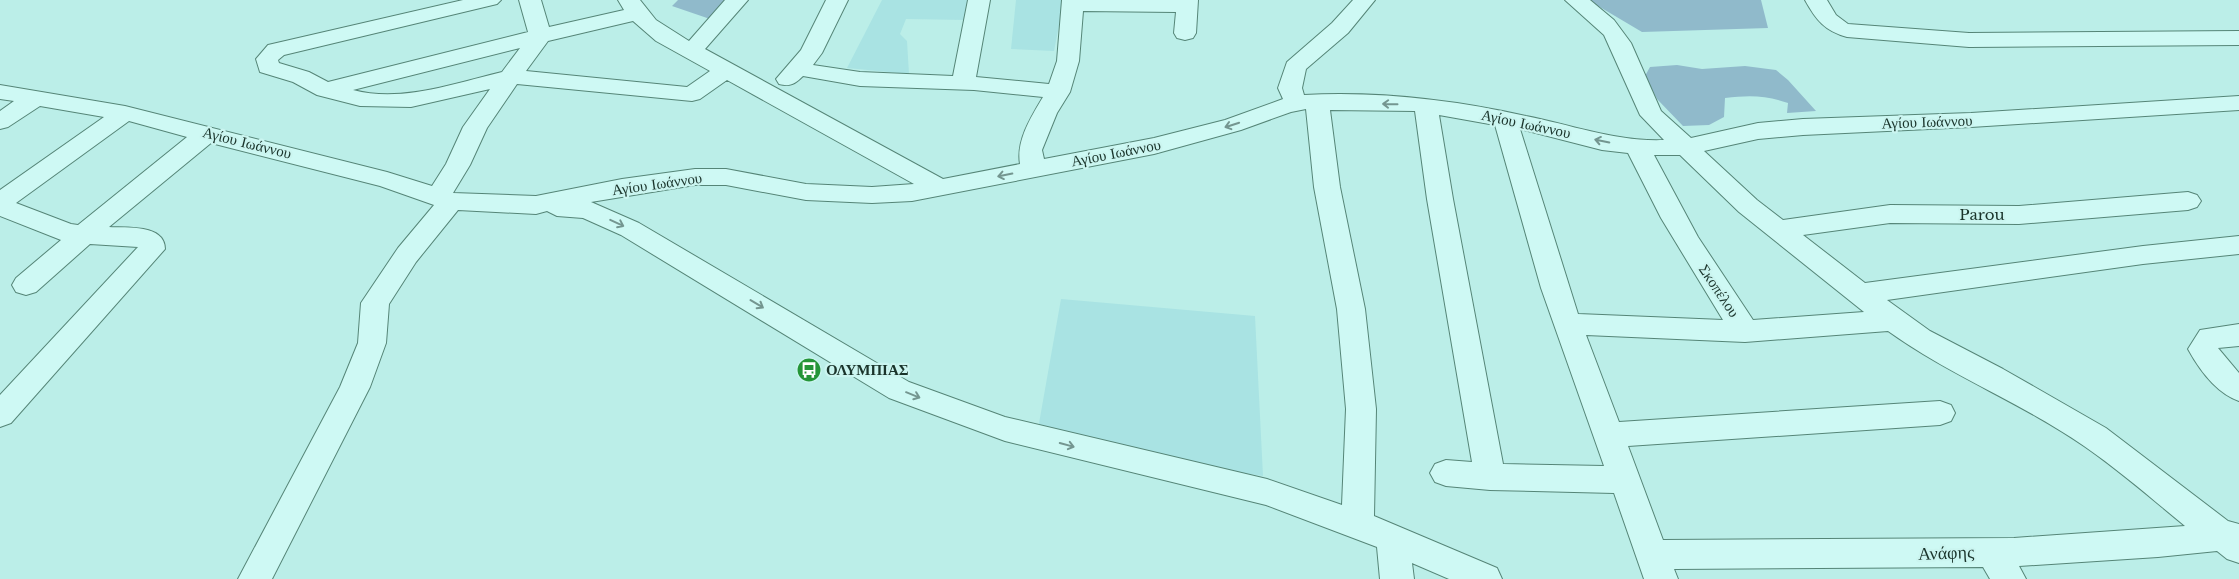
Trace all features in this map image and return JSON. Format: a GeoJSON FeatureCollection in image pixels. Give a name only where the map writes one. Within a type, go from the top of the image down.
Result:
{"type":"FeatureCollection","features":[{"type":"Feature","properties":{"kind":"street"},"geometry":{"type":"LineString","coordinates":[[490,0],[276,50],[269,55],[267,59],[268,66],[301,77],[326,90],[360,99],[397,101],[412,100],[512,77],[692,94],[726,70]]}},
{"type":"Feature","properties":{"kind":"street"},"geometry":{"type":"LineString","coordinates":[[255,579],[309,478],[354,387],[372,343],[375,303],[444,199],[475,127],[540,36],[530,0]]}},
{"type":"Feature","properties":{"kind":"street"},"geometry":{"type":"LineString","coordinates":[[692,52],[737,0]]}},
{"type":"Feature","properties":{"kind":"street"},"geometry":{"type":"LineString","coordinates":[[772,95],[799,68],[820,37],[837,0]]}},
{"type":"Feature","properties":{"kind":"street"},"geometry":{"type":"LineString","coordinates":[[963,83],[979,0]]}},
{"type":"Feature","properties":{"kind":"street"},"geometry":{"type":"LineString","coordinates":[[1358,524],[1361,409],[1350,309],[1327,187],[1306,103],[1290,88],[1295,67],[1340,28],[1364,0]]}},
{"type":"Feature","properties":{"kind":"street"},"geometry":{"type":"LineString","coordinates":[[1576,0],[1595,14],[1614,34],[1643,102],[1652,115],[1777,230],[1893,320],[1927,343],[1994,377],[2095,437],[2233,539]]}},
{"type":"Feature","properties":{"kind":"street"},"geometry":{"type":"LineString","coordinates":[[1816,0],[1830,22],[1837,27],[1847,30],[1977,40],[2239,38]]}},
{"type":"Feature","properties":{"kind":"street"},"geometry":{"type":"LineString","coordinates":[[1034,170],[1030,150],[1045,113],[1058,92],[1068,61],[1073,2],[1186,3],[1184,33]]}},
{"type":"Feature","properties":{"kind":"street"},"geometry":{"type":"LineString","coordinates":[[326,90],[540,36],[633,7],[647,26],[941,188]]}},
{"type":"Feature","properties":{"kind":"street"},"geometry":{"type":"LineString","coordinates":[[799,68],[830,77],[868,81],[963,83],[1058,92]]}},
{"type":"Feature","properties":{"kind":"street","name":"Αγίου Ιωάννου"},"geometry":{"type":"LineString","coordinates":[[0,92],[126,113],[388,180],[444,199],[536,205],[695,176],[726,177],[806,192],[835,194],[872,195],[941,188],[1192,137],[1306,103],[1426,105],[1505,119],[1602,142],[1638,147],[1685,147],[1758,131],[1803,127],[1971,120],[2239,103]]}},
{"type":"Feature","properties":{"kind":"street"},"geometry":{"type":"LineString","coordinates":[[0,122],[37,97]]}},
{"type":"Feature","properties":{"kind":"street"},"geometry":{"type":"LineString","coordinates":[[1426,105],[1440,199],[1490,478]]}},
{"type":"Feature","properties":{"kind":"street"},"geometry":{"type":"LineString","coordinates":[[0,202],[126,113]]}},
{"type":"Feature","properties":{"kind":"street"},"geometry":{"type":"LineString","coordinates":[[1505,119],[1567,324],[1657,566]]}},
{"type":"Feature","properties":{"kind":"street"},"geometry":{"type":"LineString","coordinates":[[26,285],[83,235],[207,133]]}},
{"type":"Feature","properties":{"kind":"street","name":"Σκοπέλου"},"geometry":{"type":"LineString","coordinates":[[1638,147],[1653,180],[1702,267],[1745,331],[1893,320]]}},
{"type":"Feature","properties":{"kind":"street","name":"Parou"},"geometry":{"type":"LineString","coordinates":[[1777,230],[1890,214],[2019,215],[2188,201]]}},
{"type":"Feature","properties":{"kind":"street"},"geometry":{"type":"LineString","coordinates":[[536,205],[588,210],[630,229],[900,390],[955,412],[1005,429],[1267,492],[1358,524],[1485,579]]}},
{"type":"Feature","properties":{"kind":"street"},"geometry":{"type":"LineString","coordinates":[[0,206],[68,234],[146,239],[152,244],[152,249],[0,415]]}},
{"type":"Feature","properties":{"kind":"street"},"geometry":{"type":"LineString","coordinates":[[1860,294],[2143,254],[2239,245]]}},
{"type":"Feature","properties":{"kind":"street"},"geometry":{"type":"LineString","coordinates":[[1567,324],[1745,331]]}},
{"type":"Feature","properties":{"kind":"street"},"geometry":{"type":"LineString","coordinates":[[2239,335],[2210,338],[2202,349],[2229,382],[2239,389]]}},
{"type":"Feature","properties":{"kind":"street"},"geometry":{"type":"LineString","coordinates":[[1609,435],[1940,413]]}},
{"type":"Feature","properties":{"kind":"street"},"geometry":{"type":"LineString","coordinates":[[1446,474],[1490,478],[1625,480]]}},
{"type":"Feature","properties":{"kind":"street"},"geometry":{"type":"LineString","coordinates":[[1393,539],[1397,579]]}},
{"type":"Feature","properties":{"kind":"street","name":"Ανάφης"},"geometry":{"type":"LineString","coordinates":[[1657,566],[2080,548],[2233,539]]}},
{"type":"Feature","properties":{"kind":"street"},"geometry":{"type":"LineString","coordinates":[[1991,552],[2009,579]]}},
{"type":"Feature","properties":{"kind":"shaded area"},"geometry":{"type":"Polygon","coordinates":[[[678,0],[728,0],[710,19],[672,6],[678,0]]]}},
{"type":"Feature","properties":{"kind":"shaded area"},"geometry":{"type":"Polygon","coordinates":[[[882,0],[972,0],[966,20],[906,19],[900,34],[907,41],[909,74],[847,68],[882,0]]]}},
{"type":"Feature","properties":{"kind":"shaded area"},"geometry":{"type":"Polygon","coordinates":[[[1016,0],[1064,0],[1054,51],[1011,49],[1016,0]]]}},
{"type":"Feature","properties":{"kind":"shaded area"},"geometry":{"type":"Polygon","coordinates":[[[1588,0],[1761,0],[1768,28],[1642,32],[1588,0]]]}},
{"type":"Feature","properties":{"kind":"shaded area"},"geometry":{"type":"Polygon","coordinates":[[[1677,65],[1702,69],[1745,66],[1776,70],[1788,80],[1816,111],[1787,113],[1788,103],[1764,97],[1725,98],[1724,117],[1709,125],[1683,126],[1657,99],[1645,76],[1650,67],[1677,65]]]}},
{"type":"Feature","properties":{"kind":"shaded area"},"geometry":{"type":"Polygon","coordinates":[[[1061,299],[1255,316],[1263,476],[1190,465],[1038,429],[1061,299]]]}},
{"type":"Feature","properties":{"kind":"place","name":"ΟΛΥΜΠΙΑΣ"},"geometry":{"type":"Point","coordinates":[809,370]}}]}
